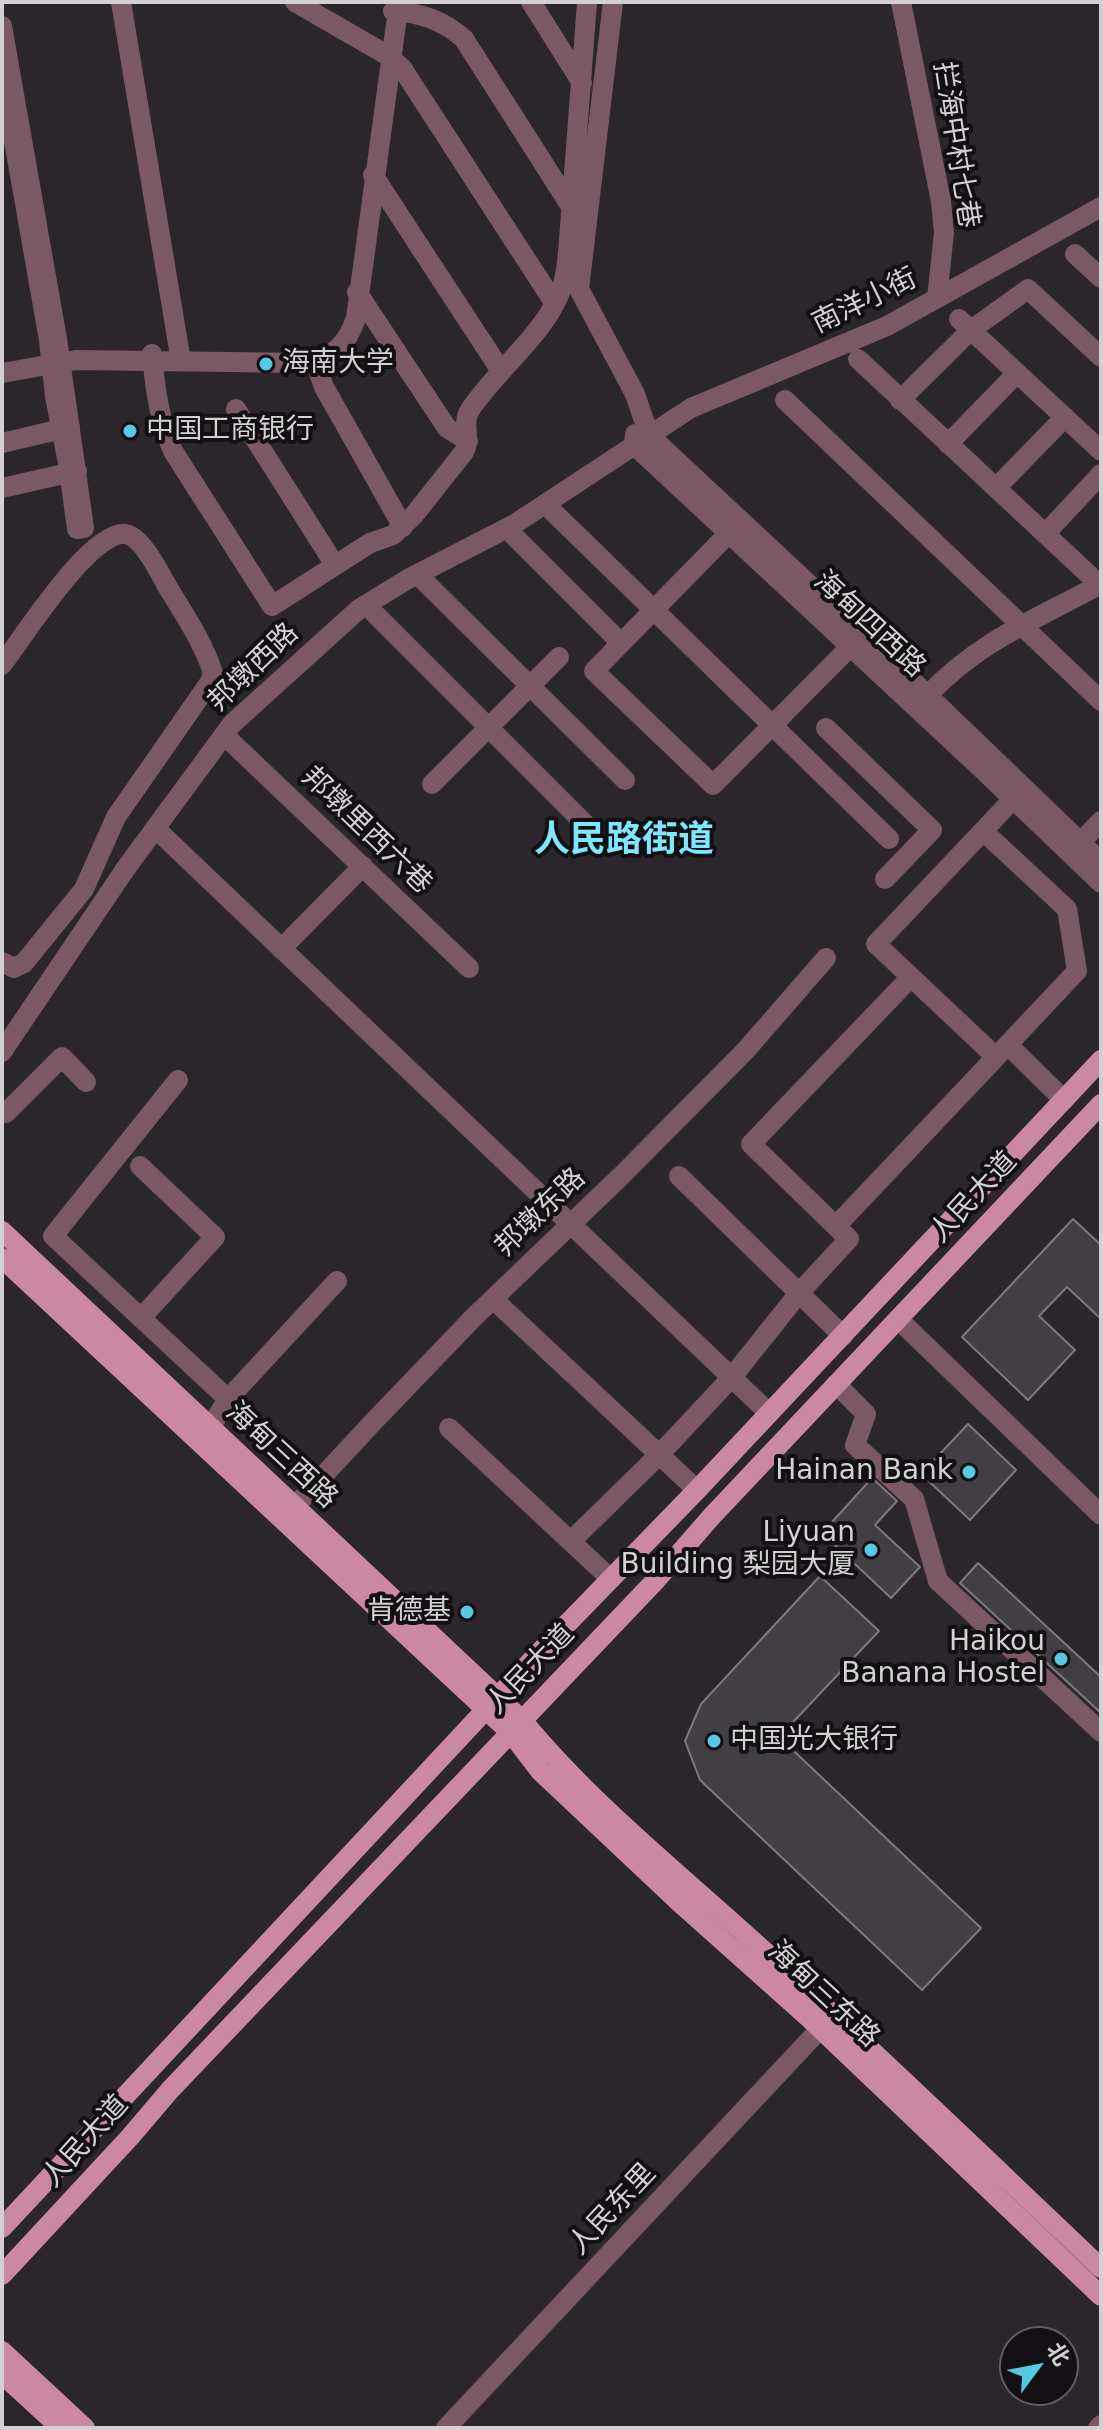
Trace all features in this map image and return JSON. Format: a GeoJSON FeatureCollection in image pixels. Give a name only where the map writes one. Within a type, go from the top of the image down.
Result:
{"type":"FeatureCollection","features":[{"type":"Feature","properties":{"kind":"main road","name":"人民大道"},"geometry":{"type":"LineString","coordinates":[[2,2228],[1101,1060]]}},
{"type":"Feature","properties":{"kind":"main road","name":"人民大道"},"geometry":{"type":"LineString","coordinates":[[2,2275],[179,2080],[657,1579],[685,1545],[1101,1104]]}},
{"type":"Feature","properties":{"kind":"main road","name":"海甸三西路"},"geometry":{"type":"LineString","coordinates":[[2,1231],[294,1507],[492,1704]]}},
{"type":"Feature","properties":{"kind":"main road","name":"海甸三西路"},"geometry":{"type":"LineString","coordinates":[[2,1258],[517,1727]]}},
{"type":"Feature","properties":{"kind":"main road","name":"海甸三东路"},"geometry":{"type":"LineString","coordinates":[[517,1727],[540,1771],[820,2029],[1101,2296]]}},
{"type":"Feature","properties":{"kind":"main road"},"geometry":{"type":"LineString","coordinates":[[517,1727],[790,1975],[1101,2268]]}},
{"type":"Feature","properties":{"kind":"main road"},"geometry":{"type":"LineString","coordinates":[[2,2351],[85,2428]]}},
{"type":"Feature","properties":{"kind":"main road"},"geometry":{"type":"LineString","coordinates":[[2,2374],[61,2428]]}},
{"type":"Feature","properties":{"kind":"street"},"geometry":{"type":"LineString","coordinates":[[121,2],[180,358]]}},
{"type":"Feature","properties":{"kind":"street"},"geometry":{"type":"LineString","coordinates":[[295,2],[390,56],[402,68],[555,304]]}},
{"type":"Feature","properties":{"kind":"street"},"geometry":{"type":"LineString","coordinates":[[531,2],[582,83]]}},
{"type":"Feature","properties":{"kind":"street"},"geometry":{"type":"LineString","coordinates":[[152,357],[158,406],[173,451],[272,606],[370,543],[393,535],[403,527],[464,452],[468,441],[467,416],[501,371],[526,345],[563,287],[587,2]]}},
{"type":"Feature","properties":{"kind":"street"},"geometry":{"type":"LineString","coordinates":[[613,2],[579,289],[635,394],[642,440]]}},
{"type":"Feature","properties":{"kind":"street","name":"拦海中村七巷"},"geometry":{"type":"LineString","coordinates":[[901,2],[941,201],[944,233],[937,298]]}},
{"type":"Feature","properties":{"kind":"street"},"geometry":{"type":"LineString","coordinates":[[2,373],[76,353],[180,358],[314,358],[329,349],[345,331],[357,292],[396,6],[440,21],[464,39],[572,208]]}},
{"type":"Feature","properties":{"kind":"street"},"geometry":{"type":"LineString","coordinates":[[2,26],[73,471],[2,488]]}},
{"type":"Feature","properties":{"kind":"street"},"geometry":{"type":"LineString","coordinates":[[2,73],[56,360]]}},
{"type":"Feature","properties":{"kind":"street"},"geometry":{"type":"LineString","coordinates":[[373,175],[501,371]]}},
{"type":"Feature","properties":{"kind":"street","name":"南洋小街"},"geometry":{"type":"LineString","coordinates":[[642,440],[691,408],[887,326],[1101,207]]}},
{"type":"Feature","properties":{"kind":"street"},"geometry":{"type":"LineString","coordinates":[[1075,254],[1101,278]]}},
{"type":"Feature","properties":{"kind":"street"},"geometry":{"type":"LineString","coordinates":[[900,400],[965,324],[1028,289],[1101,357]]}},
{"type":"Feature","properties":{"kind":"street"},"geometry":{"type":"LineString","coordinates":[[357,292],[447,428],[468,441]]}},
{"type":"Feature","properties":{"kind":"street"},"geometry":{"type":"LineString","coordinates":[[965,324],[1065,417],[1093,430],[1101,451]]}},
{"type":"Feature","properties":{"kind":"street"},"geometry":{"type":"LineString","coordinates":[[314,358],[324,387],[403,527]]}},
{"type":"Feature","properties":{"kind":"street"},"geometry":{"type":"LineString","coordinates":[[858,359],[1101,585],[982,647],[928,695]]}},
{"type":"Feature","properties":{"kind":"street"},"geometry":{"type":"LineString","coordinates":[[2,365],[56,360]]}},
{"type":"Feature","properties":{"kind":"street"},"geometry":{"type":"LineString","coordinates":[[948,444],[1017,373]]}},
{"type":"Feature","properties":{"kind":"street"},"geometry":{"type":"LineString","coordinates":[[785,400],[1101,701]]}},
{"type":"Feature","properties":{"kind":"street"},"geometry":{"type":"LineString","coordinates":[[236,409],[335,565]]}},
{"type":"Feature","properties":{"kind":"street"},"geometry":{"type":"LineString","coordinates":[[996,488],[1065,417]]}},
{"type":"Feature","properties":{"kind":"street"},"geometry":{"type":"LineString","coordinates":[[2,434],[65,423]]}},
{"type":"Feature","properties":{"kind":"street"},"geometry":{"type":"LineString","coordinates":[[2,443],[65,423]]}},
{"type":"Feature","properties":{"kind":"street","name":"邦墩西路"},"geometry":{"type":"LineString","coordinates":[[2,1052],[155,828],[232,724],[366,605],[507,529],[642,440]]}},
{"type":"Feature","properties":{"kind":"street","name":"海甸四西路"},"geometry":{"type":"LineString","coordinates":[[642,440],[729,533],[1101,883]]}},
{"type":"Feature","properties":{"kind":"street","name":"海甸四西路"},"geometry":{"type":"LineString","coordinates":[[642,440],[928,695],[1101,862]]}},
{"type":"Feature","properties":{"kind":"street"},"geometry":{"type":"LineString","coordinates":[[1045,534],[1101,474]]}},
{"type":"Feature","properties":{"kind":"street"},"geometry":{"type":"LineString","coordinates":[[545,504],[885,835],[906,805]]}},
{"type":"Feature","properties":{"kind":"street"},"geometry":{"type":"LineString","coordinates":[[507,529],[621,643]]}},
{"type":"Feature","properties":{"kind":"street"},"geometry":{"type":"LineString","coordinates":[[729,533],[594,671],[713,785],[851,646]]}},
{"type":"Feature","properties":{"kind":"street"},"geometry":{"type":"LineString","coordinates":[[2,665],[59,586],[101,544],[115,536],[128,534],[140,542],[161,574],[199,640],[213,673],[210,682],[116,817],[84,889],[24,963],[14,968],[2,962]]}},
{"type":"Feature","properties":{"kind":"street"},"geometry":{"type":"LineString","coordinates":[[418,575],[625,780]]}},
{"type":"Feature","properties":{"kind":"street"},"geometry":{"type":"LineString","coordinates":[[366,605],[593,832]]}},
{"type":"Feature","properties":{"kind":"street"},"geometry":{"type":"LineString","coordinates":[[432,784],[559,657]]}},
{"type":"Feature","properties":{"kind":"street"},"geometry":{"type":"LineString","coordinates":[[826,728],[932,830],[885,879]]}},
{"type":"Feature","properties":{"kind":"street","name":"邦墩里西六巷"},"geometry":{"type":"LineString","coordinates":[[224,735],[469,968]]}},
{"type":"Feature","properties":{"kind":"street"},"geometry":{"type":"LineString","coordinates":[[1003,1050],[996,1057],[876,944],[1013,799]]}},
{"type":"Feature","properties":{"kind":"street"},"geometry":{"type":"LineString","coordinates":[[1080,843],[1101,821]]}},
{"type":"Feature","properties":{"kind":"street"},"geometry":{"type":"LineString","coordinates":[[155,828],[769,1413]]}},
{"type":"Feature","properties":{"kind":"street"},"geometry":{"type":"LineString","coordinates":[[836,1226],[1077,971],[1067,909],[983,831]]}},
{"type":"Feature","properties":{"kind":"street"},"geometry":{"type":"LineString","coordinates":[[281,949],[363,866]]}},
{"type":"Feature","properties":{"kind":"street","name":"邦墩东路"},"geometry":{"type":"LineString","coordinates":[[294,1507],[493,1299],[746,1050],[826,958]]}},
{"type":"Feature","properties":{"kind":"street"},"geometry":{"type":"LineString","coordinates":[[571,1541],[659,1455],[732,1377],[799,1293],[849,1239],[751,1144],[911,977]]}},
{"type":"Feature","properties":{"kind":"street"},"geometry":{"type":"LineString","coordinates":[[1003,1050],[1064,1100]]}},
{"type":"Feature","properties":{"kind":"street"},"geometry":{"type":"LineString","coordinates":[[2,1109],[6,1113],[62,1057],[86,1082]]}},
{"type":"Feature","properties":{"kind":"street"},"geometry":{"type":"LineString","coordinates":[[178,1080],[53,1236],[228,1399]]}},
{"type":"Feature","properties":{"kind":"street"},"geometry":{"type":"LineString","coordinates":[[140,1166],[215,1237],[141,1318]]}},
{"type":"Feature","properties":{"kind":"street"},"geometry":{"type":"LineString","coordinates":[[679,1176],[843,1336]]}},
{"type":"Feature","properties":{"kind":"street"},"geometry":{"type":"LineString","coordinates":[[210,1428],[228,1399],[337,1281]]}},
{"type":"Feature","properties":{"kind":"street"},"geometry":{"type":"LineString","coordinates":[[493,1299],[697,1490]]}},
{"type":"Feature","properties":{"kind":"street"},"geometry":{"type":"LineString","coordinates":[[898,1319],[1101,1515]]}},
{"type":"Feature","properties":{"kind":"street"},"geometry":{"type":"LineString","coordinates":[[836,1384],[866,1414],[855,1445],[914,1499],[938,1581],[1101,1732]]}},
{"type":"Feature","properties":{"kind":"street"},"geometry":{"type":"LineString","coordinates":[[449,1428],[611,1579]]}},
{"type":"Feature","properties":{"kind":"street","name":"人民东里"},"geometry":{"type":"LineString","coordinates":[[446,2428],[820,2029]]}},
{"type":"Feature","properties":{"kind":"building"},"geometry":{"type":"Polygon","coordinates":[[[1073,1219],[1101,1245],[1101,1319],[1067,1287],[1039,1316],[1075,1350],[1028,1400],[962,1337],[1073,1219]]]}},
{"type":"Feature","properties":{"kind":"building","name":"Hainan Bank"},"geometry":{"type":"Polygon","coordinates":[[[968,1424],[1016,1470],[970,1520],[921,1474],[968,1424]]]}},
{"type":"Feature","properties":{"kind":"building","name":"Liyuan Building 梨园大厦"},"geometry":{"type":"Polygon","coordinates":[[[872,1478],[897,1501],[875,1525],[920,1567],[891,1598],[822,1533],[872,1478]]]}},
{"type":"Feature","properties":{"kind":"building"},"geometry":{"type":"Polygon","coordinates":[[[978,1563],[1101,1677],[1101,1713],[960,1583],[978,1563]]]}},
{"type":"Feature","properties":{"kind":"building"},"geometry":{"type":"Polygon","coordinates":[[[820,1576],[879,1631],[779,1737],[981,1928],[922,1990],[700,1780],[685,1741],[701,1704],[820,1576]]]}},
{"type":"Feature","properties":{"kind":"place","name":"海南大学"},"geometry":{"type":"Point","coordinates":[266,364]}},
{"type":"Feature","properties":{"kind":"place","name":"中国工商银行"},"geometry":{"type":"Point","coordinates":[130,431]}},
{"type":"Feature","properties":{"kind":"place","name":"Hainan Bank"},"geometry":{"type":"Point","coordinates":[969,1472]}},
{"type":"Feature","properties":{"kind":"place","name":"Liyuan Building 梨园大厦"},"geometry":{"type":"Point","coordinates":[871,1550]}},
{"type":"Feature","properties":{"kind":"place","name":"肯德基"},"geometry":{"type":"Point","coordinates":[467,1612]}},
{"type":"Feature","properties":{"kind":"place","name":"Haikou Banana Hostel"},"geometry":{"type":"Point","coordinates":[1061,1659]}},
{"type":"Feature","properties":{"kind":"place","name":"中国光大银行"},"geometry":{"type":"Point","coordinates":[714,1741]}},
{"type":"Feature","properties":{"kind":"district","name":"人民路街道"},"geometry":{"type":"Point","coordinates":[624,842]}}]}
